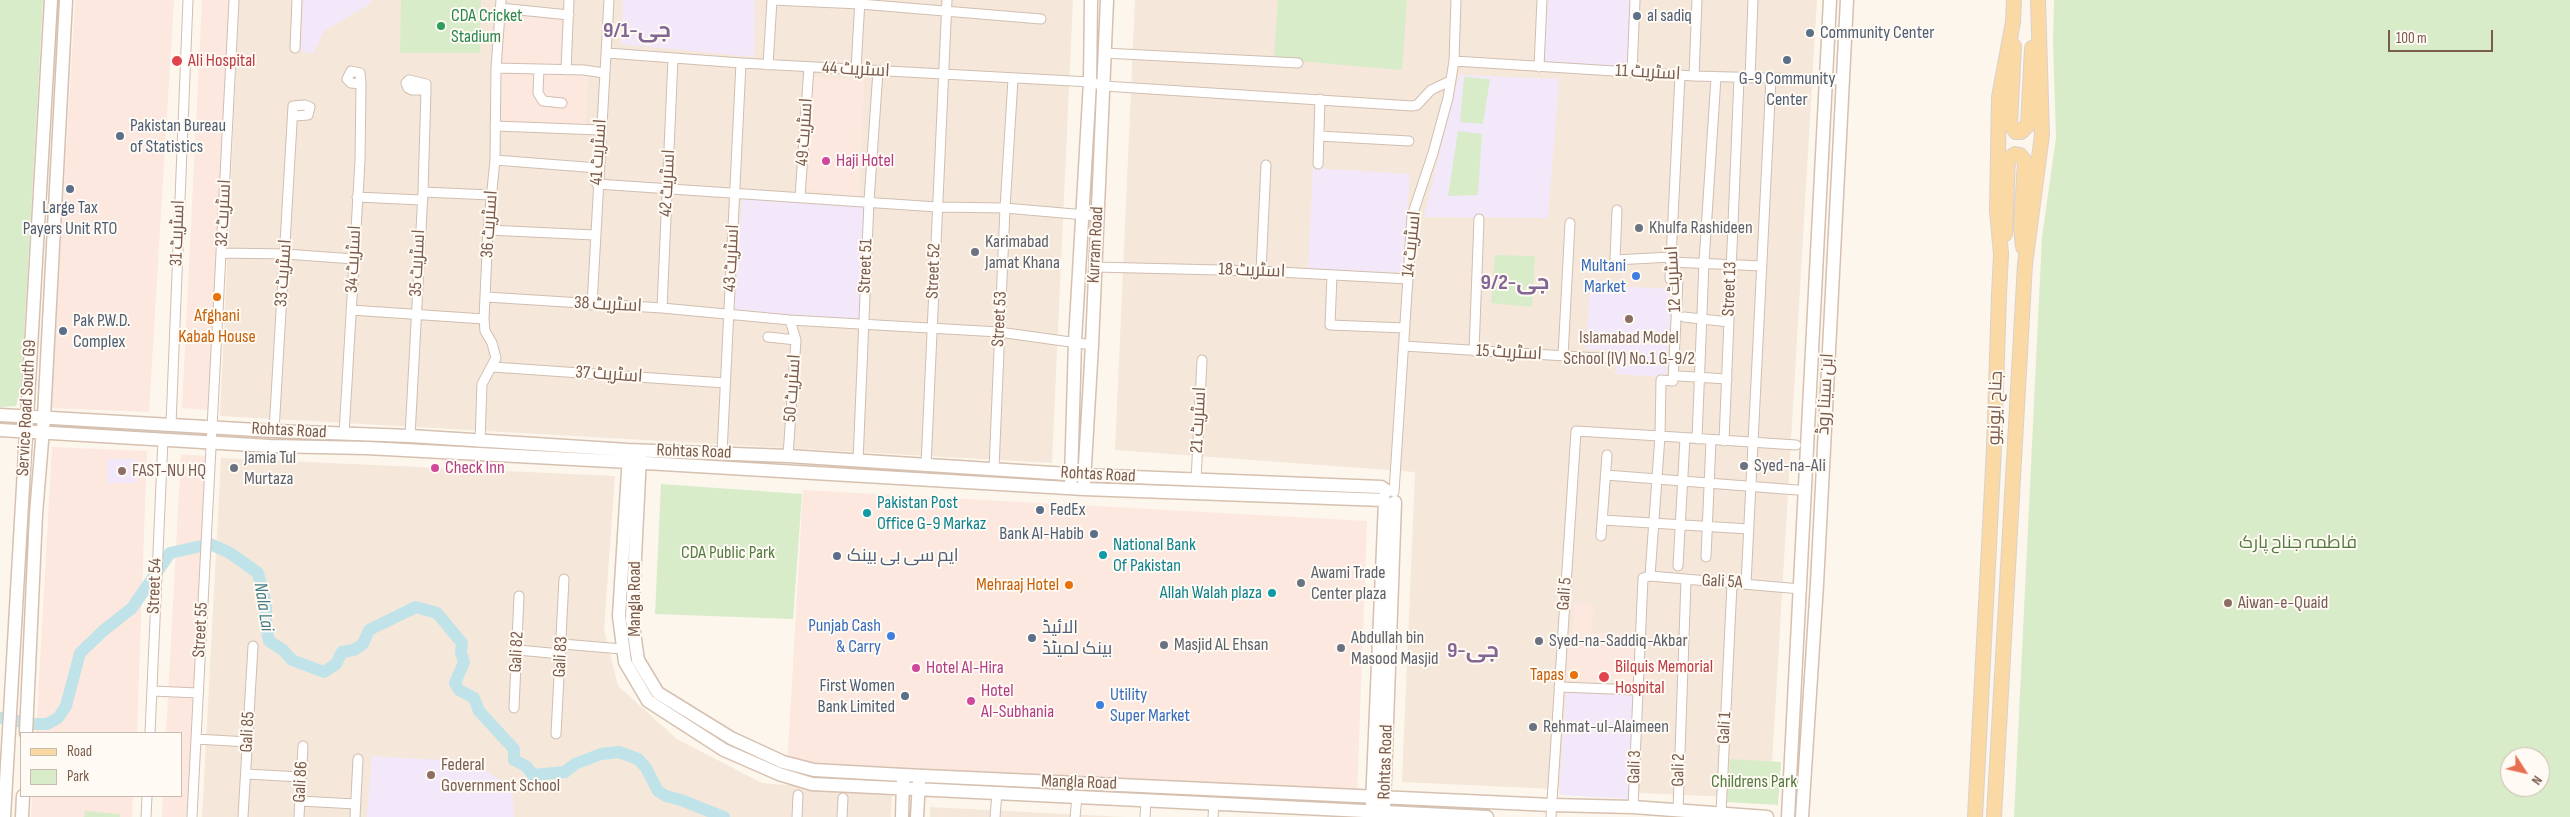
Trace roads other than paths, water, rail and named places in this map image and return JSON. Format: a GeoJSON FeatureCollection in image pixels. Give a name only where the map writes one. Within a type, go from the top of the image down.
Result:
{"type":"FeatureCollection","features":[{"type":"Feature","properties":{"kind":"main road","name":"Service Road South G9"},"geometry":{"type":"LineString","coordinates":[[4,817],[25,432],[52,0]]}},
{"type":"Feature","properties":{"kind":"main road","name":"Service Road South G9"},"geometry":{"type":"LineString","coordinates":[[26,732],[66,0]]}},
{"type":"Feature","properties":{"kind":"main road","name":"Kurram Road"},"geometry":{"type":"LineString","coordinates":[[1084,489],[1077,475],[1076,341],[1090,82],[1091,0]]}},
{"type":"Feature","properties":{"kind":"main road","name":"Kurram Road"},"geometry":{"type":"LineString","coordinates":[[1070,488],[1077,475],[1092,345],[1107,0]]}},
{"type":"Feature","properties":{"kind":"main road","name":"ابن سینا روڈ"},"geometry":{"type":"LineString","coordinates":[[1788,817],[1830,0]]}},
{"type":"Feature","properties":{"kind":"main road","name":"ابن سینا روڈ"},"geometry":{"type":"LineString","coordinates":[[1802,817],[1817,584],[1847,0]]}},
{"type":"Feature","properties":{"kind":"main road","name":"جناح ایونیو"},"geometry":{"type":"LineString","coordinates":[[1975,817],[1994,448],[2001,254],[1996,211],[1999,97],[2013,22],[2014,0]]}},
{"type":"Feature","properties":{"kind":"main road","name":"جناح ایونیو"},"geometry":{"type":"LineString","coordinates":[[1994,817],[2024,264],[2032,224],[2042,135],[2038,2]]}},
{"type":"Feature","properties":{"kind":"main road"},"geometry":{"type":"LineString","coordinates":[[2013,22],[2014,48],[2010,124],[2012,129],[2021,132],[2028,125],[2034,19],[2038,2]]}},
{"type":"Feature","properties":{"kind":"main road"},"geometry":{"type":"LineString","coordinates":[[2001,254],[2005,235],[2008,159],[2014,154],[2020,155],[2025,161],[2021,228],[2024,264]]}},
{"type":"Feature","properties":{"kind":"main road","name":"Rohtas Road"},"geometry":{"type":"LineString","coordinates":[[0,415],[274,431],[410,436],[880,476],[1084,489],[1389,497]]}},
{"type":"Feature","properties":{"kind":"main road"},"geometry":{"type":"LineString","coordinates":[[123,436],[126,423]]}},
{"type":"Feature","properties":{"kind":"main road","name":"Rohtas Road"},"geometry":{"type":"LineString","coordinates":[[1,430],[211,442],[634,456],[722,453],[1077,475],[1381,488],[1389,497],[1378,796],[1384,813]]}},
{"type":"Feature","properties":{"kind":"main road"},"geometry":{"type":"LineString","coordinates":[[1,430],[18,446],[24,466]]}},
{"type":"Feature","properties":{"kind":"main road","name":"Mangla Road"},"geometry":{"type":"LineString","coordinates":[[634,456],[619,616],[625,662],[635,682],[648,701],[724,750],[779,774],[812,784],[902,788],[919,782],[1378,796],[1552,811],[1633,807],[1767,817]]}},
{"type":"Feature","properties":{"kind":"main road","name":"Mangla Road"},"geometry":{"type":"LineString","coordinates":[[634,456],[632,619],[638,660],[658,693],[731,738],[784,762],[814,770],[903,775],[919,782],[997,793],[1146,801],[1213,811],[1384,813],[1487,817]]}},
{"type":"Feature","properties":{"kind":"main road"},"geometry":{"type":"LineString","coordinates":[[880,462],[880,476]]}},
{"type":"Feature","properties":{"kind":"main road"},"geometry":{"type":"LineString","coordinates":[[14,632],[30,636]]}},
{"type":"Feature","properties":{"kind":"main road"},"geometry":{"type":"LineString","coordinates":[[902,817],[903,775]]}},
{"type":"Feature","properties":{"kind":"main road"},"geometry":{"type":"LineString","coordinates":[[917,817],[919,782]]}},
{"type":"Feature","properties":{"kind":"main road"},"geometry":{"type":"LineString","coordinates":[[22,817],[23,797]]}},
{"type":"Feature","properties":{"kind":"street","name":"اسٹریٹ 31"},"geometry":{"type":"LineString","coordinates":[[171,424],[188,0]]}},
{"type":"Feature","properties":{"kind":"street","name":"اسٹریٹ 32"},"geometry":{"type":"LineString","coordinates":[[211,442],[234,0]]}},
{"type":"Feature","properties":{"kind":"street"},"geometry":{"type":"LineString","coordinates":[[295,48],[297,0]]}},
{"type":"Feature","properties":{"kind":"street"},"geometry":{"type":"LineString","coordinates":[[566,70],[570,0]]}},
{"type":"Feature","properties":{"kind":"street","name":"اسٹریٹ 41"},"geometry":{"type":"LineString","coordinates":[[592,305],[594,234],[609,0]]}},
{"type":"Feature","properties":{"kind":"street"},"geometry":{"type":"LineString","coordinates":[[768,65],[772,0],[860,2],[1041,19]]}},
{"type":"Feature","properties":{"kind":"street","name":"Street 52"},"geometry":{"type":"LineString","coordinates":[[926,466],[947,0]]}},
{"type":"Feature","properties":{"kind":"street","name":"اسٹریٹ 14"},"geometry":{"type":"LineString","coordinates":[[1389,497],[1404,346],[1412,216],[1443,118],[1454,61],[1456,0]]}},
{"type":"Feature","properties":{"kind":"street"},"geometry":{"type":"LineString","coordinates":[[1539,66],[1542,0]]}},
{"type":"Feature","properties":{"kind":"street"},"geometry":{"type":"LineString","coordinates":[[1632,72],[1635,0]]}},
{"type":"Feature","properties":{"kind":"street"},"geometry":{"type":"LineString","coordinates":[[1694,76],[1697,0]]}},
{"type":"Feature","properties":{"kind":"street"},"geometry":{"type":"LineString","coordinates":[[1750,78],[1753,0]]}},
{"type":"Feature","properties":{"kind":"street"},"geometry":{"type":"LineString","coordinates":[[856,69],[860,2]]}},
{"type":"Feature","properties":{"kind":"street"},"geometry":{"type":"LineString","coordinates":[[501,4],[569,15]]}},
{"type":"Feature","properties":{"kind":"street","name":"اسٹریٹ 36"},"geometry":{"type":"LineString","coordinates":[[493,367],[496,358],[495,350],[485,330],[484,319],[488,230],[495,160],[496,68],[501,4]]}},
{"type":"Feature","properties":{"kind":"street","name":"اسٹریٹ 44"},"geometry":{"type":"LineString","coordinates":[[607,53],[768,65],[1090,82],[1104,86],[1412,106],[1418,105],[1431,90],[1450,82]]}},
{"type":"Feature","properties":{"kind":"street"},"geometry":{"type":"LineString","coordinates":[[1104,54],[1298,63]]}},
{"type":"Feature","properties":{"kind":"street","name":"اسٹریٹ 42"},"geometry":{"type":"LineString","coordinates":[[662,308],[673,58]]}},
{"type":"Feature","properties":{"kind":"street","name":"اسٹریٹ 11"},"geometry":{"type":"LineString","coordinates":[[1454,61],[1771,80],[1843,80]]}},
{"type":"Feature","properties":{"kind":"street","name":"اسٹریٹ 43"},"geometry":{"type":"LineString","coordinates":[[722,453],[741,63]]}},
{"type":"Feature","properties":{"kind":"street","name":"اسٹریٹ 49"},"geometry":{"type":"LineString","coordinates":[[800,197],[809,67]]}},
{"type":"Feature","properties":{"kind":"street"},"geometry":{"type":"LineString","coordinates":[[496,68],[604,73]]}},
{"type":"Feature","properties":{"kind":"street"},"geometry":{"type":"LineString","coordinates":[[540,69],[538,93],[543,101],[562,103]]}},
{"type":"Feature","properties":{"kind":"street","name":"Street 51"},"geometry":{"type":"LineString","coordinates":[[858,461],[869,201],[878,71]]}},
{"type":"Feature","properties":{"kind":"street","name":"اسٹریٹ 12"},"geometry":{"type":"LineString","coordinates":[[1661,380],[1673,381],[1678,278],[1670,279],[1680,75]]}},
{"type":"Feature","properties":{"kind":"street"},"geometry":{"type":"LineString","coordinates":[[1697,439],[1701,319],[1716,77]]}},
{"type":"Feature","properties":{"kind":"street","name":"Street 13"},"geometry":{"type":"LineString","coordinates":[[1724,441],[1740,78]]}},
{"type":"Feature","properties":{"kind":"street","name":"Street 53"},"geometry":{"type":"LineString","coordinates":[[994,469],[1005,208],[1014,79]]}},
{"type":"Feature","properties":{"kind":"street"},"geometry":{"type":"LineString","coordinates":[[1746,584],[1771,80]]}},
{"type":"Feature","properties":{"kind":"street","name":"اسٹریٹ 34"},"geometry":{"type":"LineString","coordinates":[[344,434],[354,260],[361,84]]}},
{"type":"Feature","properties":{"kind":"street","name":"اسٹریٹ 35"},"geometry":{"type":"LineString","coordinates":[[410,436],[426,90]]}},
{"type":"Feature","properties":{"kind":"street"},"geometry":{"type":"LineString","coordinates":[[1318,164],[1320,99]]}},
{"type":"Feature","properties":{"kind":"street","name":"اسٹریٹ 33"},"geometry":{"type":"LineString","coordinates":[[274,431],[294,116]]}},
{"type":"Feature","properties":{"kind":"street"},"geometry":{"type":"LineString","coordinates":[[495,126],[600,130]]}},
{"type":"Feature","properties":{"kind":"street"},"geometry":{"type":"LineString","coordinates":[[1319,136],[1409,141]]}},
{"type":"Feature","properties":{"kind":"street"},"geometry":{"type":"LineString","coordinates":[[495,160],[598,168]]}},
{"type":"Feature","properties":{"kind":"street"},"geometry":{"type":"LineString","coordinates":[[1261,271],[1266,167]]}},
{"type":"Feature","properties":{"kind":"street"},"geometry":{"type":"LineString","coordinates":[[597,184],[869,201],[937,208],[1005,208],[1097,216]]}},
{"type":"Feature","properties":{"kind":"street"},"geometry":{"type":"LineString","coordinates":[[357,197],[491,195]]}},
{"type":"Feature","properties":{"kind":"street"},"geometry":{"type":"LineString","coordinates":[[1617,210],[1615,260],[1671,260],[1762,266]]}},
{"type":"Feature","properties":{"kind":"street"},"geometry":{"type":"LineString","coordinates":[[1474,350],[1479,219]]}},
{"type":"Feature","properties":{"kind":"street"},"geometry":{"type":"LineString","coordinates":[[1563,356],[1570,223]]}},
{"type":"Feature","properties":{"kind":"street"},"geometry":{"type":"LineString","coordinates":[[488,230],[594,234]]}},
{"type":"Feature","properties":{"kind":"street"},"geometry":{"type":"LineString","coordinates":[[222,253],[285,254],[354,260]]}},
{"type":"Feature","properties":{"kind":"street","name":"اسٹریٹ 18"},"geometry":{"type":"LineString","coordinates":[[1095,267],[1261,271],[1408,279]]}},
{"type":"Feature","properties":{"kind":"street"},"geometry":{"type":"LineString","coordinates":[[1332,275],[1330,325],[1405,328]]}},
{"type":"Feature","properties":{"kind":"street","name":"اسٹریٹ 38"},"geometry":{"type":"LineString","coordinates":[[486,297],[662,308],[790,320],[999,332],[1076,341],[1092,345]]}},
{"type":"Feature","properties":{"kind":"street"},"geometry":{"type":"LineString","coordinates":[[351,310],[484,319]]}},
{"type":"Feature","properties":{"kind":"street"},"geometry":{"type":"LineString","coordinates":[[1684,317],[1729,322]]}},
{"type":"Feature","properties":{"kind":"street","name":"اسٹریٹ 50"},"geometry":{"type":"LineString","coordinates":[[788,456],[796,340],[790,320]]}},
{"type":"Feature","properties":{"kind":"street"},"geometry":{"type":"LineString","coordinates":[[768,337],[796,340]]}},
{"type":"Feature","properties":{"kind":"street","name":"اسٹریٹ 15"},"geometry":{"type":"LineString","coordinates":[[1404,346],[1614,359]]}},
{"type":"Feature","properties":{"kind":"street","name":"اسٹریٹ 21"},"geometry":{"type":"LineString","coordinates":[[1196,481],[1202,360]]}},
{"type":"Feature","properties":{"kind":"street"},"geometry":{"type":"LineString","coordinates":[[480,442],[482,384],[493,367]]}},
{"type":"Feature","properties":{"kind":"street","name":"اسٹریٹ 37"},"geometry":{"type":"LineString","coordinates":[[493,367],[724,383]]}},
{"type":"Feature","properties":{"kind":"street"},"geometry":{"type":"LineString","coordinates":[[1679,376],[1727,379]]}},
{"type":"Feature","properties":{"kind":"street","name":"Gali 3"},"geometry":{"type":"LineString","coordinates":[[1633,807],[1638,690],[1646,577],[1660,436],[1661,380]]}},
{"type":"Feature","properties":{"kind":"street","name":"Gali 5"},"geometry":{"type":"LineString","coordinates":[[1552,811],[1576,431],[1660,436]]}},
{"type":"Feature","properties":{"kind":"street"},"geometry":{"type":"LineString","coordinates":[[1660,436],[1796,445]]}},
{"type":"Feature","properties":{"kind":"street"},"geometry":{"type":"LineString","coordinates":[[1678,566],[1685,438]]}},
{"type":"Feature","properties":{"kind":"street","name":"Street 54"},"geometry":{"type":"LineString","coordinates":[[150,732],[156,556],[164,439]]}},
{"type":"Feature","properties":{"kind":"street"},"geometry":{"type":"LineString","coordinates":[[1706,557],[1711,440]]}},
{"type":"Feature","properties":{"kind":"street","name":"Street 55"},"geometry":{"type":"LineString","coordinates":[[192,817],[211,442]]}},
{"type":"Feature","properties":{"kind":"street"},"geometry":{"type":"LineString","coordinates":[[1601,536],[1607,455]]}},
{"type":"Feature","properties":{"kind":"street"},"geometry":{"type":"LineString","coordinates":[[1606,475],[1752,488],[1797,490]]}},
{"type":"Feature","properties":{"kind":"street"},"geometry":{"type":"LineString","coordinates":[[1603,520],[1749,529]]}},
{"type":"Feature","properties":{"kind":"street","name":"Gali 5A"},"geometry":{"type":"LineString","coordinates":[[1646,577],[1801,589]]}},
{"type":"Feature","properties":{"kind":"street","name":"Gali 83"},"geometry":{"type":"LineString","coordinates":[[556,734],[564,579]]}},
{"type":"Feature","properties":{"kind":"street","name":"Gali 2"},"geometry":{"type":"LineString","coordinates":[[1678,810],[1686,580]]}},
{"type":"Feature","properties":{"kind":"street","name":"Gali 1"},"geometry":{"type":"LineString","coordinates":[[1721,813],[1732,584]]}},
{"type":"Feature","properties":{"kind":"street","name":"Gali 82"},"geometry":{"type":"LineString","coordinates":[[514,708],[519,596]]}},
{"type":"Feature","properties":{"kind":"street"},"geometry":{"type":"LineString","coordinates":[[562,644],[622,648]]}},
{"type":"Feature","properties":{"kind":"street","name":"Gali 85"},"geometry":{"type":"LineString","coordinates":[[243,817],[253,646]]}},
{"type":"Feature","properties":{"kind":"street"},"geometry":{"type":"LineString","coordinates":[[518,650],[561,654]]}},
{"type":"Feature","properties":{"kind":"street"},"geometry":{"type":"LineString","coordinates":[[1559,687],[1638,690]]}},
{"type":"Feature","properties":{"kind":"street"},"geometry":{"type":"LineString","coordinates":[[152,691],[198,694]]}},
{"type":"Feature","properties":{"kind":"street"},"geometry":{"type":"LineString","coordinates":[[196,739],[248,742]]}},
{"type":"Feature","properties":{"kind":"street","name":"Gali 86"},"geometry":{"type":"LineString","coordinates":[[299,817],[303,746]]}},
{"type":"Feature","properties":{"kind":"street"},"geometry":{"type":"LineString","coordinates":[[355,817],[358,759]]}},
{"type":"Feature","properties":{"kind":"street"},"geometry":{"type":"LineString","coordinates":[[246,774],[302,777]]}},
{"type":"Feature","properties":{"kind":"street"},"geometry":{"type":"LineString","coordinates":[[995,817],[997,793]]}},
{"type":"Feature","properties":{"kind":"street"},"geometry":{"type":"LineString","coordinates":[[796,817],[798,795]]}},
{"type":"Feature","properties":{"kind":"street"},"geometry":{"type":"LineString","coordinates":[[146,817],[147,797]]}},
{"type":"Feature","properties":{"kind":"street"},"geometry":{"type":"LineString","coordinates":[[1075,817],[1077,797]]}},
{"type":"Feature","properties":{"kind":"street"},"geometry":{"type":"LineString","coordinates":[[842,817],[843,798]]}},
{"type":"Feature","properties":{"kind":"street"},"geometry":{"type":"LineString","coordinates":[[300,801],[356,804]]}},
{"type":"Feature","properties":{"kind":"street"},"geometry":{"type":"LineString","coordinates":[[1145,817],[1146,801]]}},
{"type":"Feature","properties":{"kind":"waterway","name":"Nala Lai"},"geometry":{"type":"LineString","coordinates":[[0,718],[34,724],[47,724],[58,718],[66,706],[80,653],[103,631],[132,608],[170,553],[210,544],[230,553],[258,573],[266,604],[266,626],[269,641],[283,650],[292,660],[324,672],[336,664],[342,652],[354,650],[363,644],[369,630],[416,607],[437,613],[462,643],[461,653],[464,662],[455,683],[459,690],[474,698],[479,711],[514,749],[514,760],[526,766],[533,775],[565,772],[575,764],[601,754],[619,752],[638,759],[646,768],[658,791],[666,796],[724,817]]}},
{"type":"Feature","properties":{"kind":"place","name":"al sadiq"},"geometry":{"type":"Point","coordinates":[1637,16]}},
{"type":"Feature","properties":{"kind":"place","name":"CDA Cricket Stadium"},"geometry":{"type":"Point","coordinates":[441,26]}},
{"type":"Feature","properties":{"kind":"place","name":"Community Center"},"geometry":{"type":"Point","coordinates":[1810,33]}},
{"type":"Feature","properties":{"kind":"place","name":"G-9 Community Center"},"geometry":{"type":"Point","coordinates":[1787,60]}},
{"type":"Feature","properties":{"kind":"place","name":"Ali Hospital"},"geometry":{"type":"Point","coordinates":[177,61]}},
{"type":"Feature","properties":{"kind":"place","name":"Pakistan Bureau of Statistics"},"geometry":{"type":"Point","coordinates":[120,136]}},
{"type":"Feature","properties":{"kind":"place","name":"Haji Hotel"},"geometry":{"type":"Point","coordinates":[826,161]}},
{"type":"Feature","properties":{"kind":"place","name":"Large Tax Payers Unit RTO"},"geometry":{"type":"Point","coordinates":[70,189]}},
{"type":"Feature","properties":{"kind":"place","name":"Khulfa Rashideen"},"geometry":{"type":"Point","coordinates":[1639,228]}},
{"type":"Feature","properties":{"kind":"place","name":"Karimabad Jamat Khana"},"geometry":{"type":"Point","coordinates":[975,252]}},
{"type":"Feature","properties":{"kind":"place","name":"Multani Market"},"geometry":{"type":"Point","coordinates":[1636,276]}},
{"type":"Feature","properties":{"kind":"place","name":"Afghani Kabab House"},"geometry":{"type":"Point","coordinates":[217,297]}},
{"type":"Feature","properties":{"kind":"place","name":"Islamabad Model School (IV) No.1 G-9/2"},"geometry":{"type":"Point","coordinates":[1629,319]}},
{"type":"Feature","properties":{"kind":"place","name":"Pak P.W.D. Complex"},"geometry":{"type":"Point","coordinates":[63,331]}},
{"type":"Feature","properties":{"kind":"place","name":"Syed-na-Ali"},"geometry":{"type":"Point","coordinates":[1744,466]}},
{"type":"Feature","properties":{"kind":"place","name":"Jamia Tul Murtaza"},"geometry":{"type":"Point","coordinates":[234,468]}},
{"type":"Feature","properties":{"kind":"place","name":"Check Inn"},"geometry":{"type":"Point","coordinates":[435,468]}},
{"type":"Feature","properties":{"kind":"place","name":"FAST-NU HQ"},"geometry":{"type":"Point","coordinates":[122,471]}},
{"type":"Feature","properties":{"kind":"place","name":"FedEx"},"geometry":{"type":"Point","coordinates":[1040,510]}},
{"type":"Feature","properties":{"kind":"place","name":"Pakistan Post Office G-9 Markaz"},"geometry":{"type":"Point","coordinates":[867,513]}},
{"type":"Feature","properties":{"kind":"place","name":"Bank Al-Habib"},"geometry":{"type":"Point","coordinates":[1094,534]}},
{"type":"Feature","properties":{"kind":"place","name":"National Bank Of Pakistan"},"geometry":{"type":"Point","coordinates":[1103,555]}},
{"type":"Feature","properties":{"kind":"place","name":"ایم سی بی بینک"},"geometry":{"type":"Point","coordinates":[837,556]}},
{"type":"Feature","properties":{"kind":"place","name":"Awami Trade Center plaza"},"geometry":{"type":"Point","coordinates":[1301,583]}},
{"type":"Feature","properties":{"kind":"place","name":"Mehraaj Hotel"},"geometry":{"type":"Point","coordinates":[1069,585]}},
{"type":"Feature","properties":{"kind":"place","name":"Allah Walah plaza"},"geometry":{"type":"Point","coordinates":[1272,593]}},
{"type":"Feature","properties":{"kind":"place","name":"Aiwan-e-Quaid"},"geometry":{"type":"Point","coordinates":[2228,603]}},
{"type":"Feature","properties":{"kind":"place","name":"Punjab Cash & Carry"},"geometry":{"type":"Point","coordinates":[891,636]}},
{"type":"Feature","properties":{"kind":"place","name":"الائیڈ بینک لمیٹڈ"},"geometry":{"type":"Point","coordinates":[1032,638]}},
{"type":"Feature","properties":{"kind":"place","name":"Syed-na-Saddiq-Akbar"},"geometry":{"type":"Point","coordinates":[1539,641]}},
{"type":"Feature","properties":{"kind":"place","name":"Masjid AL Ehsan"},"geometry":{"type":"Point","coordinates":[1164,645]}},
{"type":"Feature","properties":{"kind":"place","name":"Abdullah bin Masood Masjid"},"geometry":{"type":"Point","coordinates":[1341,648]}},
{"type":"Feature","properties":{"kind":"place","name":"Hotel Al-Hira"},"geometry":{"type":"Point","coordinates":[916,668]}},
{"type":"Feature","properties":{"kind":"place","name":"Tapas"},"geometry":{"type":"Point","coordinates":[1574,675]}},
{"type":"Feature","properties":{"kind":"place","name":"Bilquis Memorial Hospital"},"geometry":{"type":"Point","coordinates":[1604,677]}},
{"type":"Feature","properties":{"kind":"place","name":"First Women Bank Limited"},"geometry":{"type":"Point","coordinates":[905,696]}},
{"type":"Feature","properties":{"kind":"place","name":"Hotel Al-Subhania"},"geometry":{"type":"Point","coordinates":[971,701]}},
{"type":"Feature","properties":{"kind":"place","name":"Utility Super Market"},"geometry":{"type":"Point","coordinates":[1100,705]}},
{"type":"Feature","properties":{"kind":"place","name":"Rehmat-ul-Alaimeen"},"geometry":{"type":"Point","coordinates":[1533,727]}},
{"type":"Feature","properties":{"kind":"place","name":"Federal Government School"},"geometry":{"type":"Point","coordinates":[431,775]}},
{"type":"Feature","properties":{"kind":"district","name":"جی-9/1"},"geometry":{"type":"Point","coordinates":[637,31]}},
{"type":"Feature","properties":{"kind":"district","name":"جی-9/2"},"geometry":{"type":"Point","coordinates":[1515,283]}},
{"type":"Feature","properties":{"kind":"district","name":"جی-9"},"geometry":{"type":"Point","coordinates":[1473,651]}},
{"type":"Feature","properties":{"kind":"park label","name":"فاطمہ جناح پارک"},"geometry":{"type":"Point","coordinates":[2298,543]}},
{"type":"Feature","properties":{"kind":"park label","name":"CDA Public Park"},"geometry":{"type":"Point","coordinates":[728,553]}},
{"type":"Feature","properties":{"kind":"park label","name":"Childrens Park"},"geometry":{"type":"Point","coordinates":[1754,782]}}]}
